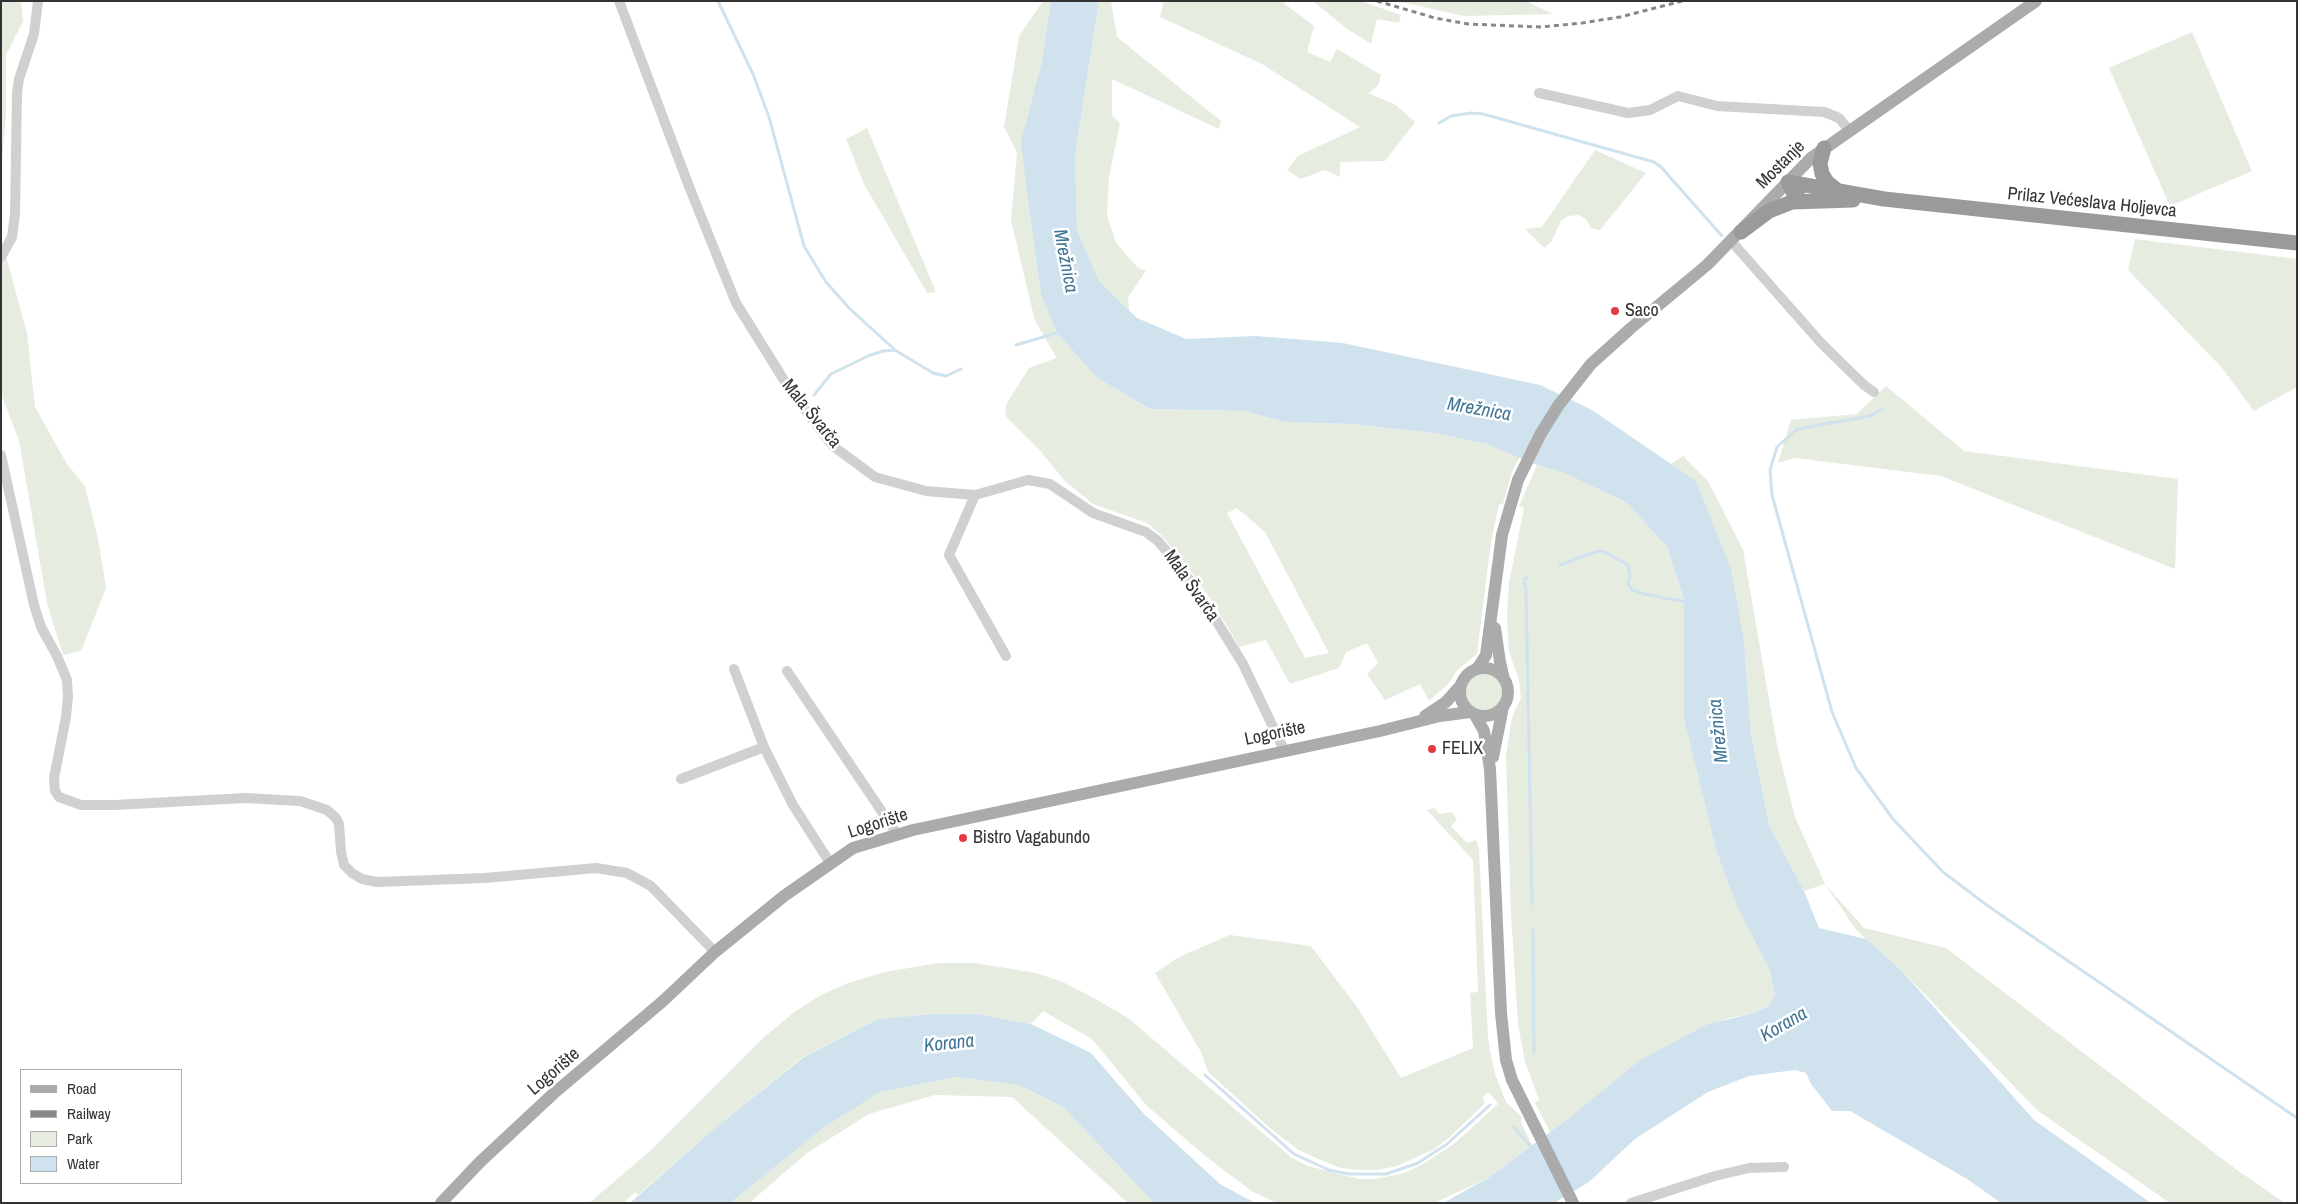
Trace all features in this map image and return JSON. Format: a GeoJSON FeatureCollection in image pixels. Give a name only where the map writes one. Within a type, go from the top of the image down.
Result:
{"type":"FeatureCollection","features":[{"type":"Feature","properties":{"kind":"highway"},"geometry":{"type":"LineString","coordinates":[[1824,148],[1820,163],[1822,174],[1827,182],[1836,190]]}},
{"type":"Feature","properties":{"kind":"highway"},"geometry":{"type":"LineString","coordinates":[[1788,182],[1794,194],[1802,200]]}},
{"type":"Feature","properties":{"kind":"highway","name":"Prilaz Većeslava Holjevca"},"geometry":{"type":"LineString","coordinates":[[1788,182],[1884,200],[2297,244]]}},
{"type":"Feature","properties":{"kind":"highway","name":"Prilaz Većeslava Holjevca"},"geometry":{"type":"LineString","coordinates":[[1736,236],[1778,206],[1802,200],[1884,200]]}},
{"type":"Feature","properties":{"kind":"main road","name":"Mostanje"},"geometry":{"type":"LineString","coordinates":[[1493,608],[1499,552],[1508,510],[1531,451],[1575,384],[1607,349],[1708,265],[1788,182],[1824,148],[2036,1]]}},
{"type":"Feature","properties":{"kind":"main road"},"geometry":{"type":"LineString","coordinates":[[1493,608],[1486,655],[1477,669],[1470,673],[1461,685],[1461,700],[1484,731],[1490,769],[1503,1043],[1509,1072],[1573,1203]]}},
{"type":"Feature","properties":{"kind":"main road"},"geometry":{"type":"LineString","coordinates":[[1490,769],[1503,707],[1508,695],[1500,662],[1493,608]]}},
{"type":"Feature","properties":{"kind":"main road"},"geometry":{"type":"LineString","coordinates":[[1477,669],[1490,669],[1506,682]]}},
{"type":"Feature","properties":{"kind":"main road","name":"Logorište"},"geometry":{"type":"LineString","coordinates":[[1417,721],[1446,702],[1461,685]]}},
{"type":"Feature","properties":{"kind":"main road"},"geometry":{"type":"LineString","coordinates":[[1473,714],[1490,716],[1503,707]]}},
{"type":"Feature","properties":{"kind":"main road","name":"Logorište"},"geometry":{"type":"LineString","coordinates":[[441,1203],[480,1162],[553,1094],[663,1001],[716,952],[784,896],[853,848],[897,834],[1380,731],[1417,721],[1473,714]]}},
{"type":"Feature","properties":{"kind":"street"},"geometry":{"type":"LineString","coordinates":[[1,257],[12,237],[15,214],[16,119],[19,79],[34,34],[38,1]]}},
{"type":"Feature","properties":{"kind":"street","name":"Mala Švarča"},"geometry":{"type":"LineString","coordinates":[[619,1],[690,189],[736,303],[792,393],[833,446],[875,477],[926,491],[975,495],[1028,480],[1050,484],[1093,512],[1134,526],[1158,541],[1184,572],[1242,664],[1284,750]]}},
{"type":"Feature","properties":{"kind":"street"},"geometry":{"type":"LineString","coordinates":[[1539,93],[1628,113],[1650,110],[1678,96],[1717,106],[1824,112],[1839,118],[1849,130]]}},
{"type":"Feature","properties":{"kind":"street"},"geometry":{"type":"LineString","coordinates":[[1736,236],[1786,305],[1822,344],[1864,385],[1874,392]]}},
{"type":"Feature","properties":{"kind":"street"},"geometry":{"type":"LineString","coordinates":[[1,455],[34,605],[41,627],[57,656],[67,680],[66,717],[54,778],[55,791],[59,798],[82,805],[245,798],[300,801],[327,810],[336,818],[339,824],[344,865],[362,879],[376,882],[485,878],[596,868],[627,874],[650,886],[716,952]]}},
{"type":"Feature","properties":{"kind":"street"},"geometry":{"type":"LineString","coordinates":[[975,495],[948,555],[1006,656]]}},
{"type":"Feature","properties":{"kind":"street"},"geometry":{"type":"LineString","coordinates":[[734,669],[764,747],[793,805],[830,863]]}},
{"type":"Feature","properties":{"kind":"street"},"geometry":{"type":"LineString","coordinates":[[788,671],[897,834]]}},
{"type":"Feature","properties":{"kind":"street"},"geometry":{"type":"LineString","coordinates":[[681,779],[764,747]]}},
{"type":"Feature","properties":{"kind":"street"},"geometry":{"type":"LineString","coordinates":[[1632,1203],[1715,1176],[1749,1168],[1784,1167]]}},
{"type":"Feature","properties":{"kind":"green space"},"geometry":{"type":"Polygon","coordinates":[[[1,1],[21,1],[23,21],[6,55],[6,112],[1,175],[1,1]]]}},
{"type":"Feature","properties":{"kind":"green space"},"geometry":{"type":"Polygon","coordinates":[[[1043,1],[1051,1],[1041,66],[1029,208],[1041,295],[1057,333],[1096,377],[1150,409],[1244,411],[1285,422],[1350,424],[1434,433],[1486,444],[1520,456],[1512,472],[1503,504],[1499,504],[1491,542],[1477,654],[1457,670],[1450,682],[1429,701],[1420,684],[1385,700],[1367,674],[1378,663],[1367,643],[1346,652],[1339,668],[1290,684],[1266,640],[1239,647],[1214,604],[1189,568],[1161,535],[1147,523],[1093,504],[1064,480],[1037,447],[1007,418],[1005,411],[1007,403],[1029,368],[1057,358],[1035,321],[1011,220],[1017,153],[1004,127],[1019,36],[1043,1]],[[1237,508],[1227,513],[1305,658],[1329,653],[1265,532],[1237,508]]]}},
{"type":"Feature","properties":{"kind":"green space"},"geometry":{"type":"Polygon","coordinates":[[[1099,1],[1111,1],[1117,37],[1221,121],[1219,129],[1112,79],[1112,115],[1120,124],[1109,177],[1107,215],[1116,243],[1138,268],[1146,271],[1128,297],[1129,310],[1099,281],[1077,230],[1075,155],[1099,1]]]}},
{"type":"Feature","properties":{"kind":"green space"},"geometry":{"type":"Polygon","coordinates":[[[1164,1],[1281,1],[1314,26],[1307,52],[1330,62],[1337,49],[1381,75],[1378,86],[1368,93],[1396,105],[1415,122],[1385,161],[1340,162],[1340,177],[1325,170],[1301,179],[1287,170],[1298,156],[1360,127],[1262,64],[1160,17],[1164,1]]]}},
{"type":"Feature","properties":{"kind":"green space"},"geometry":{"type":"Polygon","coordinates":[[[1313,1],[1361,1],[1401,15],[1399,23],[1377,19],[1371,44],[1346,28],[1313,1]]]}},
{"type":"Feature","properties":{"kind":"green space"},"geometry":{"type":"Polygon","coordinates":[[[1397,1],[1526,1],[1553,14],[1463,16],[1397,1]]]}},
{"type":"Feature","properties":{"kind":"green space"},"geometry":{"type":"Polygon","coordinates":[[[2192,32],[2252,171],[2170,206],[2109,68],[2192,32]]]}},
{"type":"Feature","properties":{"kind":"green space"},"geometry":{"type":"Polygon","coordinates":[[[867,128],[936,292],[927,293],[864,184],[846,139],[867,128]]]}},
{"type":"Feature","properties":{"kind":"green space"},"geometry":{"type":"Polygon","coordinates":[[[1595,150],[1646,173],[1600,230],[1591,228],[1586,219],[1578,215],[1568,216],[1561,221],[1551,242],[1544,248],[1525,229],[1542,227],[1595,150]]]}},
{"type":"Feature","properties":{"kind":"green space"},"geometry":{"type":"Polygon","coordinates":[[[1,238],[27,333],[35,407],[67,464],[85,486],[98,538],[106,588],[81,651],[63,655],[47,603],[19,440],[1,394],[1,238]]]}},
{"type":"Feature","properties":{"kind":"green space"},"geometry":{"type":"Polygon","coordinates":[[[2135,239],[2297,259],[2297,387],[2254,411],[2222,368],[2128,270],[2135,239]]]}},
{"type":"Feature","properties":{"kind":"green space"},"geometry":{"type":"Polygon","coordinates":[[[1886,386],[1964,451],[2178,479],[2175,569],[1941,476],[1795,458],[1778,463],[1791,420],[1857,414],[1886,386]]]}},
{"type":"Feature","properties":{"kind":"green space"},"geometry":{"type":"Polygon","coordinates":[[[1683,456],[1708,481],[1743,550],[1777,745],[1795,817],[1825,884],[1804,891],[1769,825],[1751,734],[1744,642],[1671,464],[1683,456]]]}},
{"type":"Feature","properties":{"kind":"green space"},"geometry":{"type":"Polygon","coordinates":[[[1537,465],[1562,472],[1626,502],[1667,547],[1684,599],[1684,719],[1716,850],[1736,904],[1770,971],[1775,993],[1767,1007],[1754,1013],[1724,1019],[1573,1115],[1550,1132],[1535,1103],[1539,1099],[1525,1062],[1518,1025],[1511,914],[1506,755],[1512,717],[1521,698],[1519,680],[1509,652],[1507,617],[1509,582],[1524,508],[1519,506],[1537,465]]]}},
{"type":"Feature","properties":{"kind":"green space"},"geometry":{"type":"Polygon","coordinates":[[[1484,673],[1497,679],[1503,692],[1497,705],[1484,711],[1471,705],[1465,692],[1471,679],[1484,673]]]}},
{"type":"Feature","properties":{"kind":"green space"},"geometry":{"type":"Polygon","coordinates":[[[1434,808],[1440,814],[1452,812],[1457,820],[1451,826],[1467,843],[1476,840],[1479,849],[1488,1038],[1491,1055],[1495,1074],[1506,1102],[1522,1117],[1521,1122],[1532,1145],[1488,1178],[1434,1203],[1277,1203],[1253,1192],[1204,1155],[1146,1105],[1092,1039],[1043,1011],[1031,1024],[977,1014],[933,1014],[878,1019],[803,1057],[716,1127],[638,1195],[635,1192],[623,1203],[589,1203],[649,1152],[763,1038],[793,1013],[819,996],[848,983],[885,972],[939,963],[975,963],[1036,973],[1063,982],[1128,1018],[1292,1158],[1308,1166],[1359,1179],[1375,1179],[1405,1173],[1423,1164],[1455,1143],[1498,1104],[1489,1092],[1482,1097],[1485,1103],[1450,1137],[1433,1150],[1397,1166],[1377,1170],[1341,1168],[1297,1149],[1271,1129],[1208,1072],[1201,1052],[1155,973],[1179,957],[1230,935],[1311,946],[1357,1007],[1401,1078],[1473,1048],[1470,993],[1478,992],[1473,860],[1427,810],[1434,808]]]}},
{"type":"Feature","properties":{"kind":"green space"},"geometry":{"type":"Polygon","coordinates":[[[1825,884],[1864,928],[1946,948],[2237,1170],[2285,1203],[2170,1203],[2038,1111],[1901,970],[1857,931],[1825,884]]]}},
{"type":"Feature","properties":{"kind":"green space"},"geometry":{"type":"Polygon","coordinates":[[[957,1077],[1019,1085],[1063,1107],[1154,1203],[1128,1203],[1012,1097],[935,1095],[869,1114],[807,1153],[749,1203],[730,1203],[824,1126],[880,1092],[957,1077]]]}},
{"type":"Feature","properties":{"kind":"water"},"geometry":{"type":"Polygon","coordinates":[[[1051,1],[1099,1],[1075,155],[1077,230],[1099,281],[1137,318],[1186,339],[1256,336],[1343,343],[1540,385],[1592,410],[1696,481],[1731,569],[1744,642],[1751,734],[1769,825],[1804,891],[1819,928],[1866,939],[1901,970],[2034,1120],[2151,1203],[2001,1203],[1967,1179],[1850,1111],[1832,1111],[1811,1084],[1806,1073],[1795,1070],[1749,1076],[1708,1092],[1635,1139],[1589,1182],[1554,1203],[1443,1203],[1488,1178],[1573,1115],[1640,1060],[1708,1024],[1754,1013],[1767,1007],[1775,994],[1770,971],[1736,904],[1716,850],[1684,719],[1684,599],[1667,547],[1626,502],[1562,472],[1537,465],[1486,444],[1434,433],[1350,424],[1285,422],[1244,411],[1150,409],[1096,377],[1057,333],[1041,295],[1021,142],[1041,66],[1051,1]]]}},
{"type":"Feature","properties":{"kind":"water","name":"Korana"},"geometry":{"type":"Polygon","coordinates":[[[933,1014],[977,1014],[1031,1024],[1091,1053],[1144,1114],[1220,1184],[1255,1203],[1154,1203],[1063,1107],[1019,1085],[957,1077],[880,1092],[824,1127],[730,1203],[630,1203],[716,1127],[804,1057],[878,1019],[933,1014]]]}},
{"type":"Feature","properties":{"kind":"waterway"},"geometry":{"type":"LineString","coordinates":[[718,1],[753,74],[769,117],[804,246],[826,282],[849,308],[895,350]]}},
{"type":"Feature","properties":{"kind":"waterway"},"geometry":{"type":"LineString","coordinates":[[1439,123],[1451,116],[1471,113],[1483,114],[1654,162],[1661,167],[1722,236]]}},
{"type":"Feature","properties":{"kind":"waterway"},"geometry":{"type":"LineString","coordinates":[[1016,345],[1057,333]]}},
{"type":"Feature","properties":{"kind":"waterway"},"geometry":{"type":"LineString","coordinates":[[814,395],[831,374],[883,351],[895,350],[933,373],[946,376],[961,369]]}},
{"type":"Feature","properties":{"kind":"waterway"},"geometry":{"type":"LineString","coordinates":[[1883,409],[1870,416],[1797,429],[1777,447],[1770,470],[1772,495],[1832,712],[1856,768],[1893,819],[1943,872],[1988,906],[2297,1118]]}},
{"type":"Feature","properties":{"kind":"waterway"},"geometry":{"type":"LineString","coordinates":[[1560,565],[1600,551],[1607,553],[1628,565],[1630,576],[1628,583],[1632,590],[1687,602]]}},
{"type":"Feature","properties":{"kind":"waterway"},"geometry":{"type":"LineString","coordinates":[[1527,578],[1524,579],[1526,590],[1532,904]]}},
{"type":"Feature","properties":{"kind":"waterway"},"geometry":{"type":"LineString","coordinates":[[1533,929],[1534,1053]]}},
{"type":"Feature","properties":{"kind":"waterway"},"geometry":{"type":"LineString","coordinates":[[1205,1075],[1294,1154],[1329,1170],[1349,1174],[1386,1174],[1418,1163],[1447,1144],[1490,1105]]}},
{"type":"Feature","properties":{"kind":"waterway"},"geometry":{"type":"LineString","coordinates":[[1514,1127],[1533,1149]]}},
{"type":"Feature","properties":{"kind":"railway"},"geometry":{"type":"LineString","coordinates":[[1377,1],[1435,18],[1468,24],[1541,27],[1620,17],[1682,1]]}},
{"type":"Feature","properties":{"kind":"place","name":"Saco"},"geometry":{"type":"Point","coordinates":[1615,311]}},
{"type":"Feature","properties":{"kind":"place","name":"FELIX"},"geometry":{"type":"Point","coordinates":[1432,749]}},
{"type":"Feature","properties":{"kind":"place","name":"Bistro Vagabundo"},"geometry":{"type":"Point","coordinates":[963,838]}},
{"type":"Feature","properties":{"kind":"water label","name":"Mrežnica"},"geometry":{"type":"Point","coordinates":[1065,261]}},
{"type":"Feature","properties":{"kind":"water label","name":"Mrežnica"},"geometry":{"type":"Point","coordinates":[1479,410]}},
{"type":"Feature","properties":{"kind":"water label","name":"Mrežnica"},"geometry":{"type":"Point","coordinates":[1719,731]}}]}
